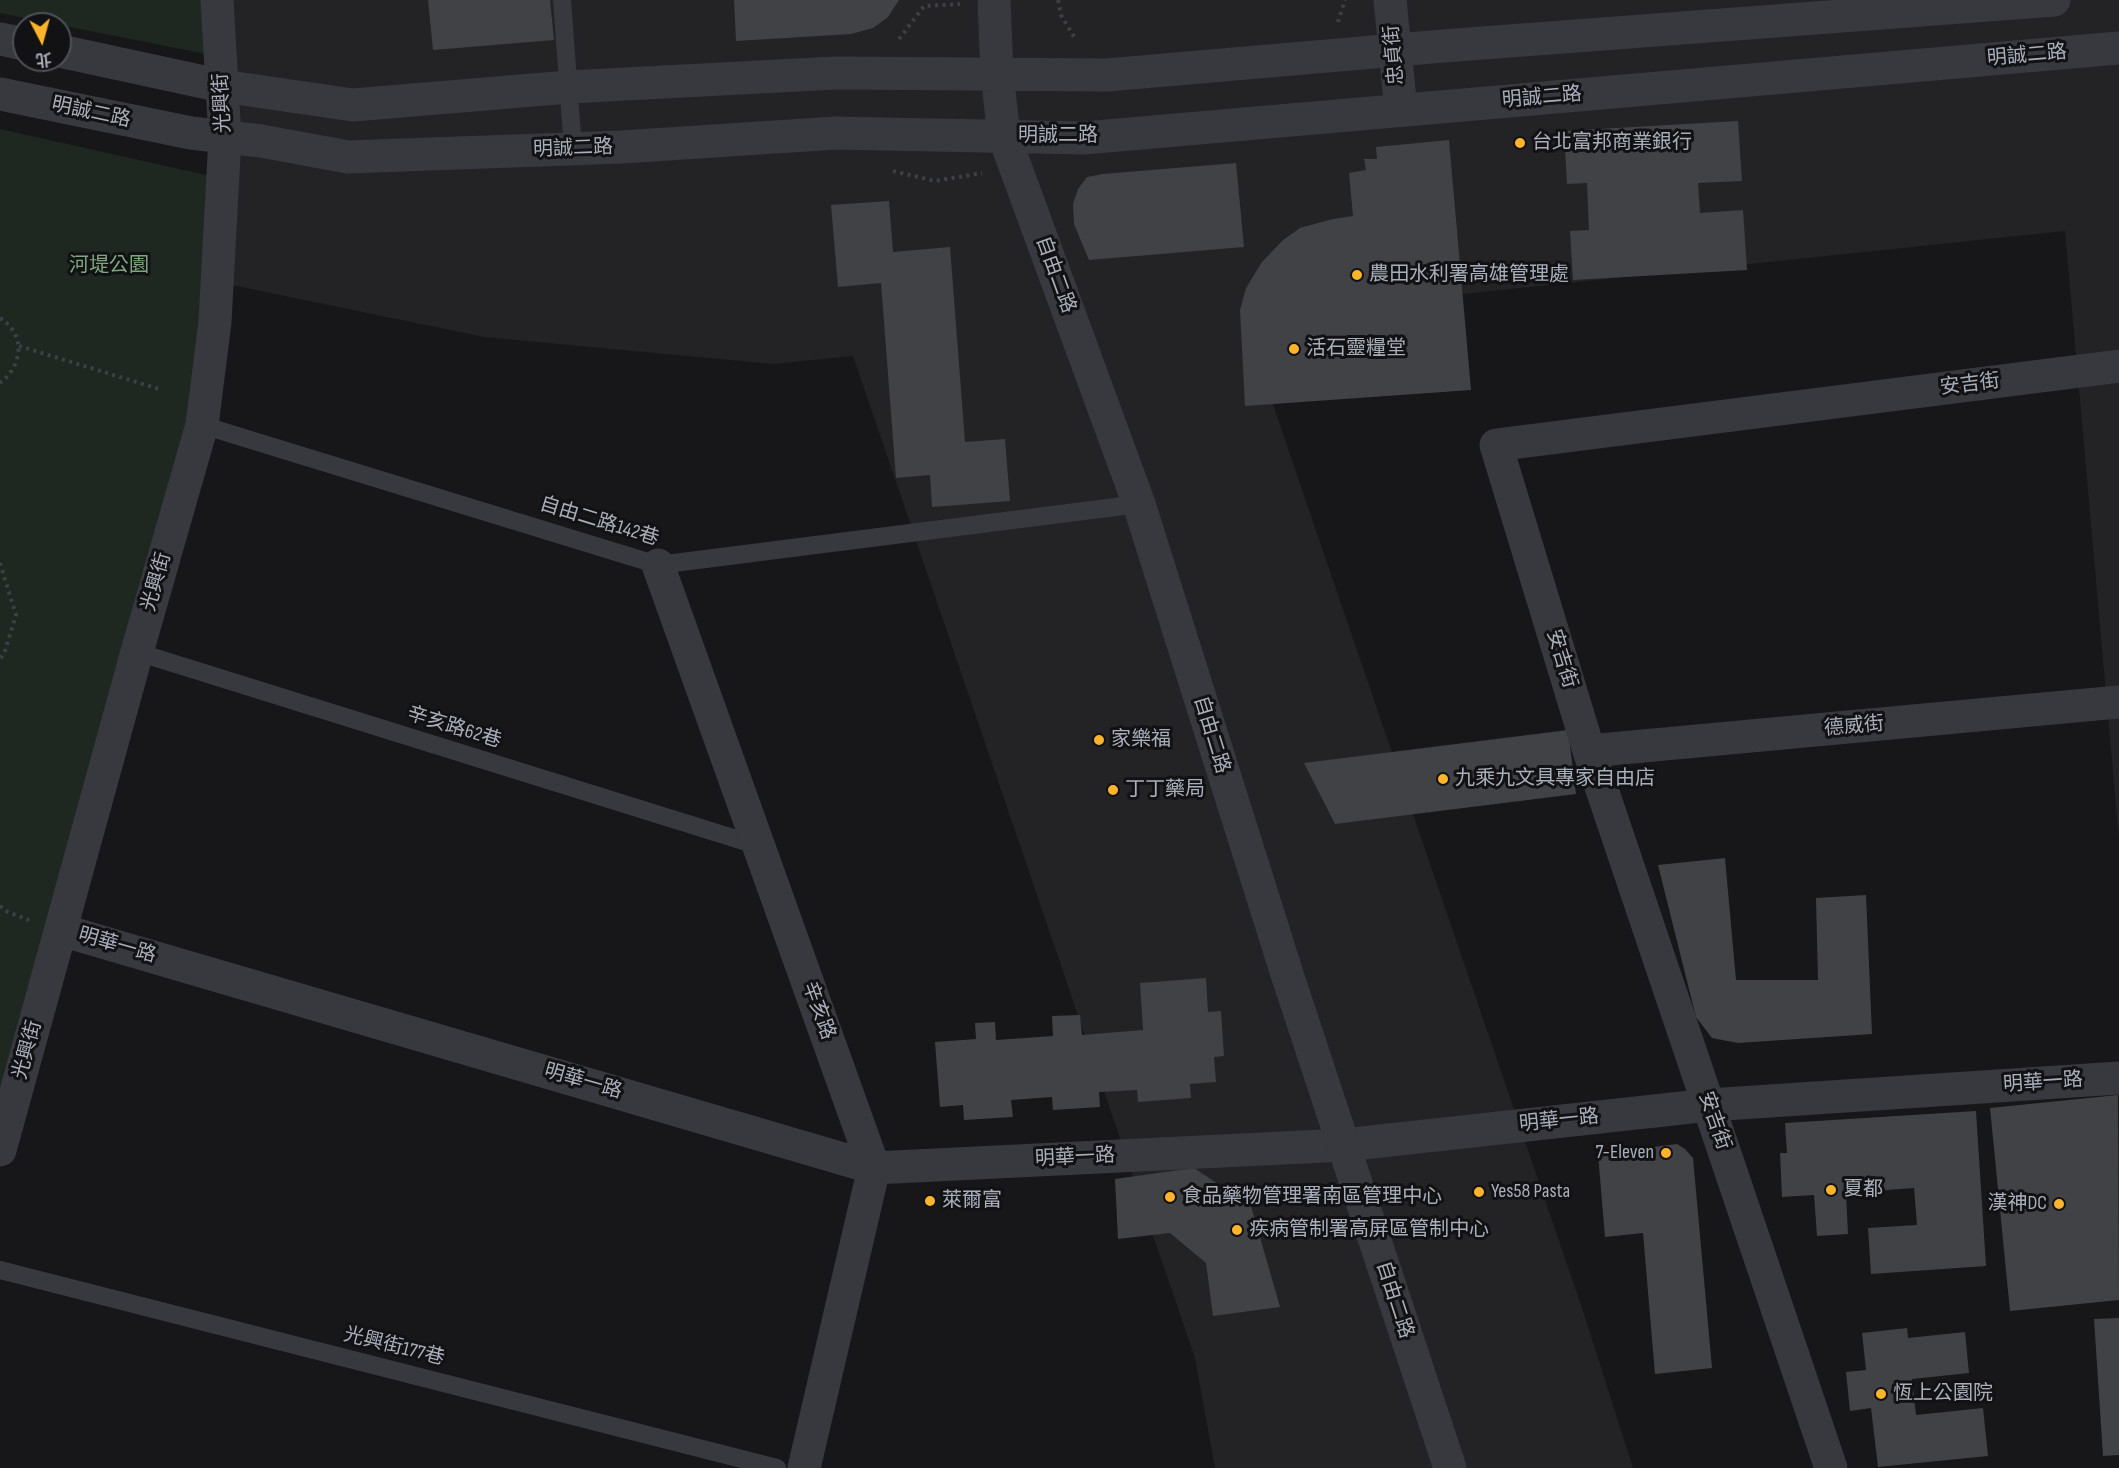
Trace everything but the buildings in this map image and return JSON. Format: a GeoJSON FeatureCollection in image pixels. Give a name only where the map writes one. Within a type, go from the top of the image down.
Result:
{"type":"FeatureCollection","features":[{"type":"Feature","properties":{"kind":"street","name":"光興街"},"geometry":{"type":"LineString","coordinates":[[0,1150],[136,652],[202,424],[215,322],[225,137],[217,0]]}},
{"type":"Feature","properties":{"kind":"street","name":"自由二路"},"geometry":{"type":"LineString","coordinates":[[994,0],[997,74],[1004,136],[1139,504],[1283,963],[1450,1468]]}},
{"type":"Feature","properties":{"kind":"street","name":"忠貞街"},"geometry":{"type":"LineString","coordinates":[[1390,0],[1401,111]]}},
{"type":"Feature","properties":{"kind":"street"},"geometry":{"type":"LineString","coordinates":[[72,54],[222,86],[353,105],[569,87],[836,73],[1107,75],[1395,50],[2054,0]]}},
{"type":"Feature","properties":{"kind":"street","name":"明誠二路"},"geometry":{"type":"LineString","coordinates":[[0,94],[191,133],[261,141],[348,157],[573,149],[836,133],[1084,138],[2119,48]]}},
{"type":"Feature","properties":{"kind":"street","name":"安吉街"},"geometry":{"type":"LineString","coordinates":[[1831,1468],[1589,752],[1496,445],[2119,366]]}},
{"type":"Feature","properties":{"kind":"street","name":"辛亥路"},"geometry":{"type":"LineString","coordinates":[[658,565],[874,1168]]}},
{"type":"Feature","properties":{"kind":"street","name":"德威街"},"geometry":{"type":"LineString","coordinates":[[1589,752],[2119,702]]}},
{"type":"Feature","properties":{"kind":"street","name":"明華一路"},"geometry":{"type":"LineString","coordinates":[[61,930],[874,1168],[1344,1144],[1708,1105],[2119,1078]]}},
{"type":"Feature","properties":{"kind":"street"},"geometry":{"type":"LineString","coordinates":[[804,1468],[874,1168]]}},
{"type":"Feature","properties":{"kind":"lane"},"geometry":{"type":"LineString","coordinates":[[562,0],[573,149]]}},
{"type":"Feature","properties":{"kind":"lane","name":"自由二路142巷"},"geometry":{"type":"LineString","coordinates":[[202,424],[658,565],[1139,504]]}},
{"type":"Feature","properties":{"kind":"lane","name":"辛亥路62巷"},"geometry":{"type":"LineString","coordinates":[[136,652],[759,846]]}},
{"type":"Feature","properties":{"kind":"lane","name":"光興街177巷"},"geometry":{"type":"LineString","coordinates":[[0,1270],[777,1468]]}},
{"type":"Feature","properties":{"kind":"path"},"geometry":{"type":"LineString","coordinates":[[0,318],[11,327],[19,346],[15,368],[0,383]]}},
{"type":"Feature","properties":{"kind":"path"},"geometry":{"type":"LineString","coordinates":[[19,346],[159,389]]}},
{"type":"Feature","properties":{"kind":"path"},"geometry":{"type":"LineString","coordinates":[[0,563],[16,615],[4,654],[0,659]]}},
{"type":"Feature","properties":{"kind":"shaded area"},"geometry":{"type":"Polygon","coordinates":[[[217,0],[2119,0],[2119,840],[2065,231],[1243,317],[1584,1314],[1633,1468],[1215,1468],[1195,1358],[853,356],[773,364],[484,337],[217,282],[217,0]]]}},
{"type":"Feature","properties":{"kind":"green space"},"geometry":{"type":"Polygon","coordinates":[[[0,0],[217,0],[221,57],[72,27],[72,12],[12,12],[12,15],[0,13],[0,0]]]}},
{"type":"Feature","properties":{"kind":"green space","name":"河堤公園"},"geometry":{"type":"Polygon","coordinates":[[[0,129],[224,179],[202,425],[0,1150],[0,129]]]}},
{"type":"Feature","properties":{"kind":"place","name":"台北富邦商業銀行"},"geometry":{"type":"Point","coordinates":[1520,143]}},
{"type":"Feature","properties":{"kind":"place","name":"農田水利署高雄管理處"},"geometry":{"type":"Point","coordinates":[1357,275]}},
{"type":"Feature","properties":{"kind":"place","name":"活石靈糧堂"},"geometry":{"type":"Point","coordinates":[1294,349]}},
{"type":"Feature","properties":{"kind":"place","name":"家樂福"},"geometry":{"type":"Point","coordinates":[1099,740]}},
{"type":"Feature","properties":{"kind":"place","name":"九乘九文具專家自由店"},"geometry":{"type":"Point","coordinates":[1443,779]}},
{"type":"Feature","properties":{"kind":"place","name":"丁丁藥局"},"geometry":{"type":"Point","coordinates":[1113,790]}},
{"type":"Feature","properties":{"kind":"place","name":"7-Eleven"},"geometry":{"type":"Point","coordinates":[1666,1153]}},
{"type":"Feature","properties":{"kind":"place","name":"夏都"},"geometry":{"type":"Point","coordinates":[1831,1190]}},
{"type":"Feature","properties":{"kind":"place","name":"Yes58 Pasta"},"geometry":{"type":"Point","coordinates":[1479,1192]}},
{"type":"Feature","properties":{"kind":"place","name":"食品藥物管理署南區管理中心"},"geometry":{"type":"Point","coordinates":[1170,1197]}},
{"type":"Feature","properties":{"kind":"place","name":"萊爾富"},"geometry":{"type":"Point","coordinates":[930,1201]}},
{"type":"Feature","properties":{"kind":"place","name":"漢神DC"},"geometry":{"type":"Point","coordinates":[2059,1204]}},
{"type":"Feature","properties":{"kind":"place","name":"疾病管制署高屏區管制中心"},"geometry":{"type":"Point","coordinates":[1237,1230]}},
{"type":"Feature","properties":{"kind":"place","name":"恆上公園院"},"geometry":{"type":"Point","coordinates":[1881,1394]}}]}
